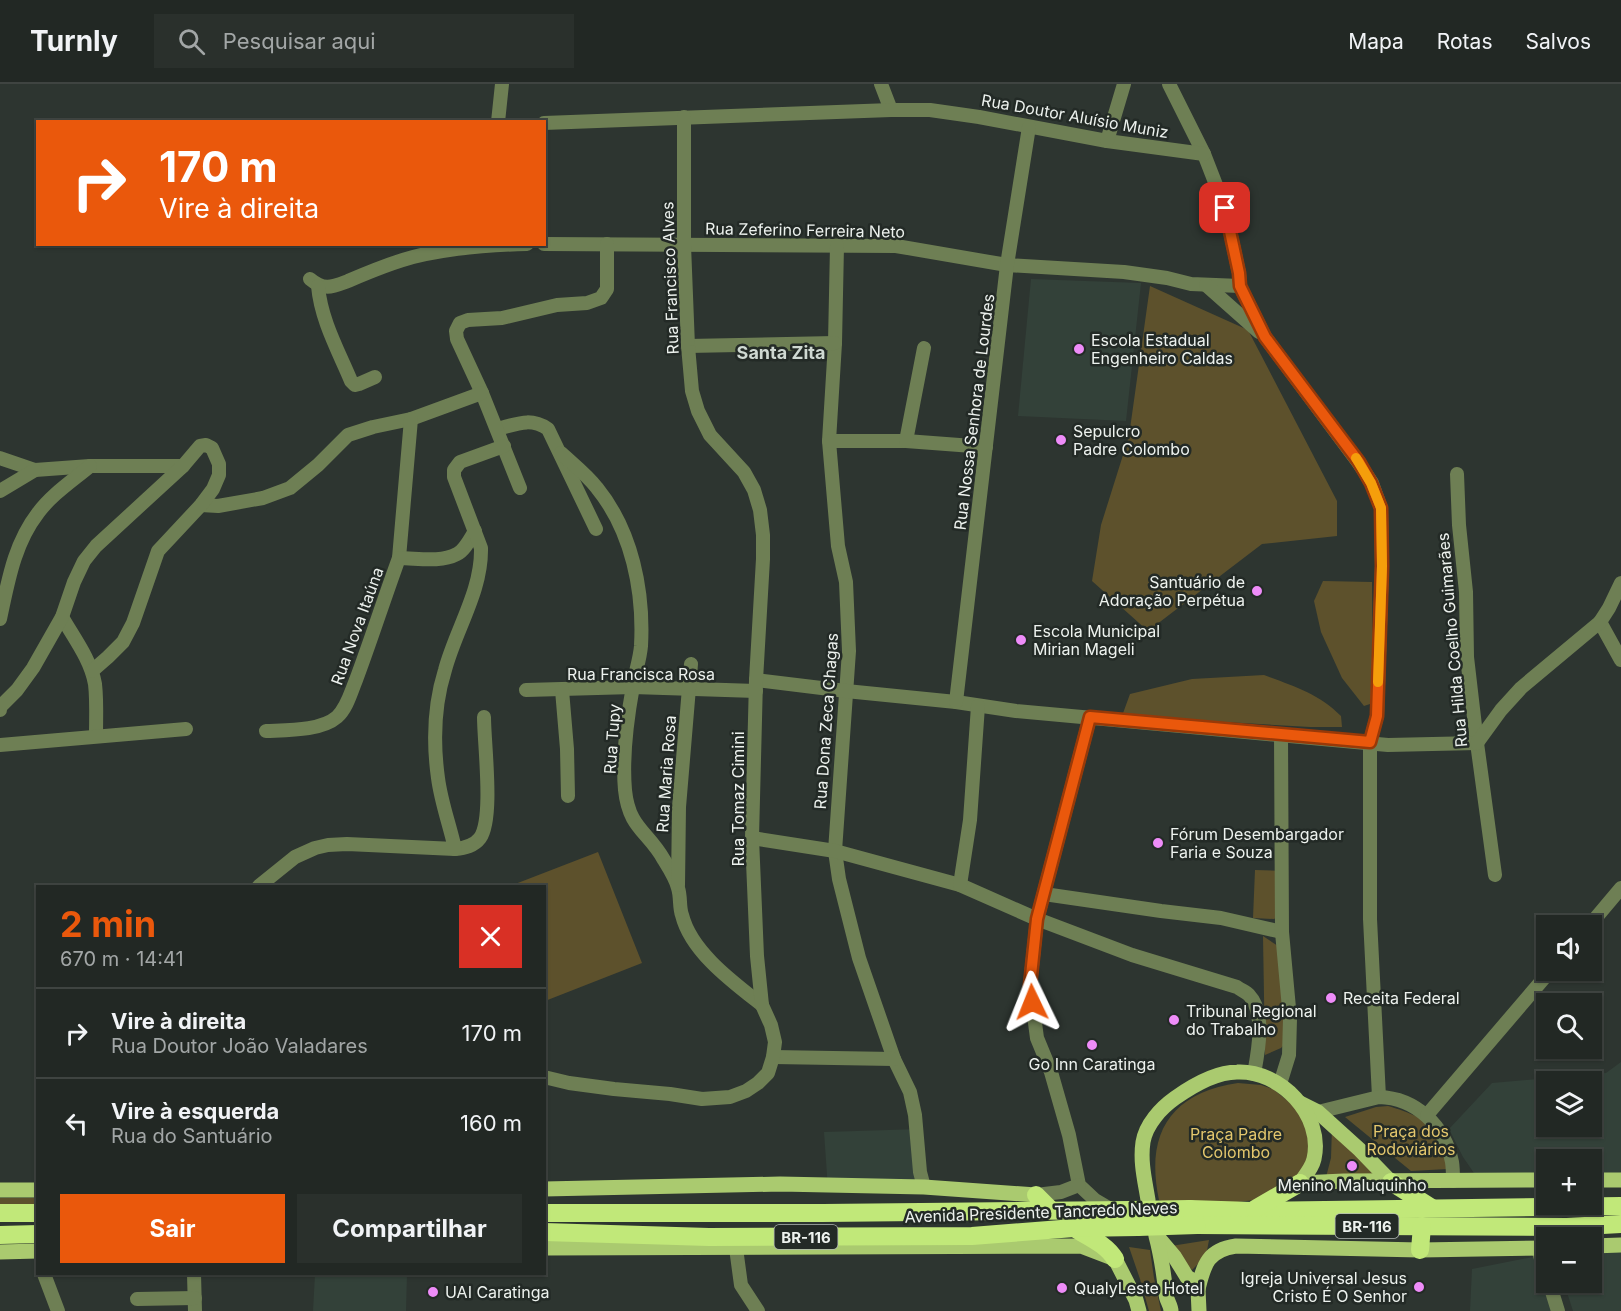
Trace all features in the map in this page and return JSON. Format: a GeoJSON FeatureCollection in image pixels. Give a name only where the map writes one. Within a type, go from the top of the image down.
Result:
{"type":"FeatureCollection","features":[{"type":"Feature","properties":{"kind":"highway"},"geometry":{"type":"LineString","coordinates":[[1391,1182],[1432,1208]]}},
{"type":"Feature","properties":{"kind":"highway"},"geometry":{"type":"LineString","coordinates":[[1252,1211],[1300,1183]]}},
{"type":"Feature","properties":{"kind":"highway"},"geometry":{"type":"LineString","coordinates":[[1036,1194],[1051,1210]]}},
{"type":"Feature","properties":{"kind":"highway","name":"Avenida Presidente Tancredo Neves"},"geometry":{"type":"LineString","coordinates":[[1193,1217],[1252,1211],[1621,1206]]}},
{"type":"Feature","properties":{"kind":"highway","name":"Avenida Presidente Tancredo Neves"},"geometry":{"type":"LineString","coordinates":[[546,1213],[800,1214],[1112,1209],[1134,1218]]}},
{"type":"Feature","properties":{"kind":"highway"},"geometry":{"type":"LineString","coordinates":[[0,1213],[36,1213]]}},
{"type":"Feature","properties":{"kind":"highway","name":"Avenida Presidente Tancredo Neves"},"geometry":{"type":"LineString","coordinates":[[546,1233],[709,1237],[972,1236],[1074,1228],[1134,1218],[1193,1217],[1422,1226],[1567,1227],[1621,1224]]}},
{"type":"Feature","properties":{"kind":"highway"},"geometry":{"type":"LineString","coordinates":[[1420,1250],[1422,1226]]}},
{"type":"Feature","properties":{"kind":"highway"},"geometry":{"type":"LineString","coordinates":[[1074,1228],[1111,1252],[1115,1259]]}},
{"type":"Feature","properties":{"kind":"highway"},"geometry":{"type":"LineString","coordinates":[[0,1235],[36,1248]]}},
{"type":"Feature","properties":{"kind":"main road"},"geometry":{"type":"LineString","coordinates":[[1391,1182],[1318,1112],[1300,1103],[1280,1084],[1254,1074],[1238,1071],[1223,1073],[1183,1092],[1161,1108],[1143,1138],[1142,1155],[1143,1179],[1149,1212],[1156,1236],[1166,1297],[1171,1308],[1187,1309],[1196,1302],[1207,1261],[1229,1247],[1335,1250],[1536,1248]]}},
{"type":"Feature","properties":{"kind":"main road"},"geometry":{"type":"LineString","coordinates":[[1300,1103],[1311,1127],[1315,1145],[1314,1160],[1300,1183]]}},
{"type":"Feature","properties":{"kind":"main road"},"geometry":{"type":"LineString","coordinates":[[1300,1183],[1536,1180]]}},
{"type":"Feature","properties":{"kind":"main road"},"geometry":{"type":"LineString","coordinates":[[1602,1180],[1621,1180]]}},
{"type":"Feature","properties":{"kind":"main road","name":"Avenida Presidente Tancredo Neves"},"geometry":{"type":"LineString","coordinates":[[546,1189],[780,1184],[924,1187],[1036,1194]]}},
{"type":"Feature","properties":{"kind":"main road"},"geometry":{"type":"LineString","coordinates":[[0,1190],[36,1190]]}},
{"type":"Feature","properties":{"kind":"main road"},"geometry":{"type":"LineString","coordinates":[[1156,1236],[1174,1256],[1187,1277],[1194,1281],[1198,1299]]}},
{"type":"Feature","properties":{"kind":"main road","name":"Avenida Presidente Tancredo Neves"},"geometry":{"type":"LineString","coordinates":[[546,1248],[1066,1245],[1082,1246],[1115,1259]]}},
{"type":"Feature","properties":{"kind":"main road"},"geometry":{"type":"LineString","coordinates":[[1602,1246],[1621,1245]]}},
{"type":"Feature","properties":{"kind":"main road"},"geometry":{"type":"LineString","coordinates":[[0,1252],[36,1248]]}},
{"type":"Feature","properties":{"kind":"main road"},"geometry":{"type":"LineString","coordinates":[[1115,1259],[1136,1300],[1139,1311]]}},
{"type":"Feature","properties":{"kind":"main road"},"geometry":{"type":"LineString","coordinates":[[1166,1288],[1178,1277],[1187,1277]]}},
{"type":"Feature","properties":{"kind":"street"},"geometry":{"type":"LineString","coordinates":[[498,120],[502,84]]}},
{"type":"Feature","properties":{"kind":"street"},"geometry":{"type":"LineString","coordinates":[[881,84],[891,110]]}},
{"type":"Feature","properties":{"kind":"street"},"geometry":{"type":"LineString","coordinates":[[1107,141],[1124,84]]}},
{"type":"Feature","properties":{"kind":"street"},"geometry":{"type":"LineString","coordinates":[[1169,84],[1204,154],[1225,208],[1240,286],[1265,337],[1359,462],[1381,508],[1382,566],[1377,716],[1370,742],[1370,919],[1379,1097]]}},
{"type":"Feature","properties":{"kind":"street","name":"Rua Doutor Aluísio Muniz"},"geometry":{"type":"LineString","coordinates":[[546,123],[930,110],[1107,141],[1204,154]]}},
{"type":"Feature","properties":{"kind":"street","name":"Rua Francisco Alves"},"geometry":{"type":"LineString","coordinates":[[684,117],[687,346],[692,390],[698,411],[710,435]]}},
{"type":"Feature","properties":{"kind":"street","name":"Rua Nossa Senhora de Lourdes"},"geometry":{"type":"LineString","coordinates":[[956,702],[1007,265],[1029,127]]}},
{"type":"Feature","properties":{"kind":"street","name":"Rua Zeferino Ferreira Neto"},"geometry":{"type":"LineString","coordinates":[[546,244],[896,246],[1007,265],[1124,272],[1206,285],[1240,286]]}},
{"type":"Feature","properties":{"kind":"street"},"geometry":{"type":"LineString","coordinates":[[520,488],[482,393],[457,339],[456,331],[460,323],[468,320],[502,318],[557,305],[587,303],[598,299],[607,289],[607,244]]}},
{"type":"Feature","properties":{"kind":"street"},"geometry":{"type":"LineString","coordinates":[[375,377],[355,385],[351,381],[330,334],[314,282],[332,287],[379,267],[411,257],[444,250],[499,246]]}},
{"type":"Feature","properties":{"kind":"street","name":"Rua Dona Zeca Chagas"},"geometry":{"type":"LineString","coordinates":[[837,246],[836,343],[829,441],[838,546],[846,582],[849,651],[835,850],[839,879],[859,958],[894,1059],[909,1092],[924,1187]]}},
{"type":"Feature","properties":{"kind":"street"},"geometry":{"type":"LineString","coordinates":[[1206,285],[1265,337]]}},
{"type":"Feature","properties":{"kind":"street"},"geometry":{"type":"LineString","coordinates":[[687,346],[836,343]]}},
{"type":"Feature","properties":{"kind":"street"},"geometry":{"type":"LineString","coordinates":[[906,441],[924,348]]}},
{"type":"Feature","properties":{"kind":"street"},"geometry":{"type":"LineString","coordinates":[[201,505],[218,506],[263,498],[290,488],[318,465],[348,435],[411,419],[482,393]]}},
{"type":"Feature","properties":{"kind":"street"},"geometry":{"type":"LineString","coordinates":[[399,558],[411,419]]}},
{"type":"Feature","properties":{"kind":"street"},"geometry":{"type":"LineString","coordinates":[[497,429],[528,422],[538,422],[548,429],[596,529]]}},
{"type":"Feature","properties":{"kind":"street","name":"Rua Tomaz Cimini"},"geometry":{"type":"LineString","coordinates":[[710,435],[744,472],[754,490],[760,510],[763,535],[752,838],[757,956],[762,1005],[771,1025],[775,1042],[774,1057]]}},
{"type":"Feature","properties":{"kind":"street"},"geometry":{"type":"LineString","coordinates":[[829,441],[906,441],[986,447]]}},
{"type":"Feature","properties":{"kind":"street"},"geometry":{"type":"LineString","coordinates":[[0,707],[17,690],[33,668],[62,617],[84,561],[96,546],[183,466],[200,446],[206,445],[212,448],[219,464],[219,475],[213,489],[158,551],[134,623],[123,642],[92,671]]}},
{"type":"Feature","properties":{"kind":"street"},"geometry":{"type":"LineString","coordinates":[[455,849],[438,779],[435,740],[436,707],[445,669],[473,594],[480,568],[481,548],[454,477],[454,470],[460,462],[504,446]]}},
{"type":"Feature","properties":{"kind":"street","name":"Rua Tupy"},"geometry":{"type":"LineString","coordinates":[[561,453],[580,470],[612,510],[625,535],[640,596],[641,647],[633,687],[625,753],[625,788],[628,807],[633,820],[663,858],[678,887],[682,916],[703,953],[727,978],[762,1005]]}},
{"type":"Feature","properties":{"kind":"street"},"geometry":{"type":"LineString","coordinates":[[0,458],[34,470],[90,466],[183,466]]}},
{"type":"Feature","properties":{"kind":"street"},"geometry":{"type":"LineString","coordinates":[[0,618],[12,563],[26,532],[38,512],[90,466]]}},
{"type":"Feature","properties":{"kind":"street"},"geometry":{"type":"LineString","coordinates":[[0,491],[34,470]]}},
{"type":"Feature","properties":{"kind":"street","name":"Rua Hilda Coelho Guimarães"},"geometry":{"type":"LineString","coordinates":[[1457,474],[1459,525],[1466,592],[1467,657],[1495,875]]}},
{"type":"Feature","properties":{"kind":"street","name":"Rua Nova Itaúna"},"geometry":{"type":"LineString","coordinates":[[266,731],[316,726],[327,723],[338,716],[347,703],[360,670],[399,558],[442,559],[458,554],[475,531]]}},
{"type":"Feature","properties":{"kind":"street"},"geometry":{"type":"LineString","coordinates":[[1477,743],[1501,710],[1521,688],[1600,622],[1621,583]]}},
{"type":"Feature","properties":{"kind":"street"},"geometry":{"type":"LineString","coordinates":[[1609,608],[1621,617]]}},
{"type":"Feature","properties":{"kind":"street"},"geometry":{"type":"LineString","coordinates":[[62,617],[92,671],[95,685],[96,736]]}},
{"type":"Feature","properties":{"kind":"street"},"geometry":{"type":"LineString","coordinates":[[1600,622],[1621,660]]}},
{"type":"Feature","properties":{"kind":"street","name":"Rua Maria Rosa"},"geometry":{"type":"LineString","coordinates":[[678,887],[679,807],[691,664]]}},
{"type":"Feature","properties":{"kind":"street","name":"Rua Francisca Rosa"},"geometry":{"type":"LineString","coordinates":[[526,690],[633,687],[689,690],[756,686],[846,691],[1090,717],[1388,744],[1477,743]]}},
{"type":"Feature","properties":{"kind":"street"},"geometry":{"type":"LineString","coordinates":[[562,690],[568,796]]}},
{"type":"Feature","properties":{"kind":"street"},"geometry":{"type":"LineString","coordinates":[[960,885],[970,820],[978,706]]}},
{"type":"Feature","properties":{"kind":"street"},"geometry":{"type":"LineString","coordinates":[[260,885],[295,856],[328,845],[455,849],[466,848],[474,844],[480,838],[487,816],[484,717]]}},
{"type":"Feature","properties":{"kind":"street"},"geometry":{"type":"LineString","coordinates":[[1090,717],[1037,919],[1030,985],[1037,1038],[1051,1072],[1069,1135],[1079,1185],[1095,1200],[1112,1209]]}},
{"type":"Feature","properties":{"kind":"street"},"geometry":{"type":"LineString","coordinates":[[0,745],[186,729]]}},
{"type":"Feature","properties":{"kind":"street"},"geometry":{"type":"LineString","coordinates":[[1280,1084],[1289,1055],[1290,1019],[1282,932],[1281,734]]}},
{"type":"Feature","properties":{"kind":"street"},"geometry":{"type":"LineString","coordinates":[[752,838],[835,850],[960,885],[1037,919],[1132,955],[1237,987],[1249,995],[1256,1005],[1259,1030],[1254,1074]]}},
{"type":"Feature","properties":{"kind":"street"},"geometry":{"type":"LineString","coordinates":[[1598,915],[1621,888]]}},
{"type":"Feature","properties":{"kind":"street"},"geometry":{"type":"LineString","coordinates":[[1044,894],[1221,918],[1282,932]]}},
{"type":"Feature","properties":{"kind":"street"},"geometry":{"type":"LineString","coordinates":[[1427,1116],[1542,981]]}},
{"type":"Feature","properties":{"kind":"street"},"geometry":{"type":"LineString","coordinates":[[546,1077],[569,1083],[702,1099],[730,1097],[746,1091],[768,1072],[774,1057],[894,1059]]}},
{"type":"Feature","properties":{"kind":"street"},"geometry":{"type":"LineString","coordinates":[[1318,1112],[1379,1097],[1403,1101],[1417,1108],[1427,1116],[1448,1146],[1453,1181]]}},
{"type":"Feature","properties":{"kind":"street"},"geometry":{"type":"LineString","coordinates":[[1036,1194],[1061,1192],[1079,1185]]}},
{"type":"Feature","properties":{"kind":"street"},"geometry":{"type":"LineString","coordinates":[[736,1248],[741,1285],[758,1311]]}},
{"type":"Feature","properties":{"kind":"street"},"geometry":{"type":"LineString","coordinates":[[44,1275],[58,1311]]}},
{"type":"Feature","properties":{"kind":"street"},"geometry":{"type":"LineString","coordinates":[[137,1299],[195,1305],[194,1275]]}},
{"type":"Feature","properties":{"kind":"street"},"geometry":{"type":"LineString","coordinates":[[1552,1293],[1558,1311]]}},
{"type":"Feature","properties":{"kind":"shaded area","name":"Escola Estadual Engenheiro Caldas"},"geometry":{"type":"Polygon","coordinates":[[[1031,279],[1141,283],[1126,421],[1018,416],[1031,279]]]}},
{"type":"Feature","properties":{"kind":"shaded area"},"geometry":{"type":"Polygon","coordinates":[[[1621,1062],[1621,1174],[1602,1175],[1602,1149],[1536,1149],[1536,1177],[1476,1176],[1463,1157],[1449,1129],[1492,1083],[1536,1079],[1536,1137],[1602,1137],[1602,1073],[1621,1062]]]}},
{"type":"Feature","properties":{"kind":"shaded area"},"geometry":{"type":"Polygon","coordinates":[[[920,1129],[922,1187],[828,1189],[824,1132],[920,1129]]]}},
{"type":"Feature","properties":{"kind":"shaded area"},"geometry":{"type":"Polygon","coordinates":[[[1621,1250],[1621,1311],[1573,1311],[1567,1293],[1602,1293],[1602,1251],[1621,1250]]]}},
{"type":"Feature","properties":{"kind":"shaded area"},"geometry":{"type":"Polygon","coordinates":[[[1536,1256],[1536,1293],[1549,1293],[1554,1311],[1470,1311],[1472,1269],[1536,1256]]]}},
{"type":"Feature","properties":{"kind":"shaded area"},"geometry":{"type":"Polygon","coordinates":[[[315,1275],[407,1275],[406,1311],[313,1311],[315,1275]]]}},
{"type":"Feature","properties":{"kind":"green space"},"geometry":{"type":"Polygon","coordinates":[[[1150,286],[1248,330],[1337,501],[1337,536],[1262,544],[1148,631],[1092,581],[1101,525],[1129,436],[1150,286]]]}},
{"type":"Feature","properties":{"kind":"green space"},"geometry":{"type":"Polygon","coordinates":[[[1323,581],[1372,582],[1373,703],[1364,706],[1342,678],[1321,632],[1314,601],[1323,581]]]}},
{"type":"Feature","properties":{"kind":"green space"},"geometry":{"type":"Polygon","coordinates":[[[1264,675],[1305,691],[1323,701],[1341,716],[1342,727],[1122,716],[1130,694],[1192,679],[1264,675]]]}},
{"type":"Feature","properties":{"kind":"green space"},"geometry":{"type":"Polygon","coordinates":[[[598,852],[642,963],[546,1001],[546,885],[513,885],[598,852]]]}},
{"type":"Feature","properties":{"kind":"green space"},"geometry":{"type":"Polygon","coordinates":[[[1255,870],[1288,871],[1287,911],[1274,919],[1253,918],[1255,870]]]}},
{"type":"Feature","properties":{"kind":"green space"},"geometry":{"type":"Polygon","coordinates":[[[1263,936],[1284,950],[1288,1040],[1281,1048],[1265,1055],[1263,936]]]}},
{"type":"Feature","properties":{"kind":"green space","name":"Praça Padre Colombo"},"geometry":{"type":"Polygon","coordinates":[[[1238,1083],[1261,1085],[1273,1089],[1315,1123],[1315,1167],[1255,1200],[1229,1203],[1193,1212],[1159,1200],[1156,1155],[1160,1137],[1168,1120],[1179,1107],[1195,1096],[1215,1088],[1238,1083]]]}},
{"type":"Feature","properties":{"kind":"green space","name":"Praça dos Rodoviários"},"geometry":{"type":"Polygon","coordinates":[[[1388,1106],[1414,1115],[1431,1126],[1439,1140],[1448,1169],[1411,1171],[1345,1117],[1376,1107],[1388,1106]]]}},
{"type":"Feature","properties":{"kind":"green space","name":"Praça dos Rodoviários"},"geometry":{"type":"Polygon","coordinates":[[[1332,1127],[1385,1175],[1326,1177],[1331,1158],[1332,1127]]]}},
{"type":"Feature","properties":{"kind":"green space"},"geometry":{"type":"Polygon","coordinates":[[[0,1198],[36,1198],[36,1206],[0,1206],[0,1198]]]}},
{"type":"Feature","properties":{"kind":"green space"},"geometry":{"type":"Polygon","coordinates":[[[1209,1240],[1206,1256],[1192,1270],[1171,1246],[1209,1240]]]}},
{"type":"Feature","properties":{"kind":"green space"},"geometry":{"type":"Polygon","coordinates":[[[1129,1247],[1150,1250],[1161,1311],[1149,1311],[1129,1247]]]}},
{"type":"Feature","properties":{"kind":"slow traffic"},"geometry":{"type":"LineString","coordinates":[[1356,458],[1371,483],[1381,508],[1382,566],[1378,682]]}},
{"type":"Feature","properties":{"kind":"place","name":"Escola Estadual Engenheiro Caldas"},"geometry":{"type":"Point","coordinates":[1079,349]}},
{"type":"Feature","properties":{"kind":"place","name":"Sepulcro Padre Colombo"},"geometry":{"type":"Point","coordinates":[1061,440]}},
{"type":"Feature","properties":{"kind":"place","name":"Santuário de Adoração Perpétua"},"geometry":{"type":"Point","coordinates":[1257,591]}},
{"type":"Feature","properties":{"kind":"place","name":"Escola Municipal Mirian Mageli"},"geometry":{"type":"Point","coordinates":[1021,640]}},
{"type":"Feature","properties":{"kind":"place","name":"Fórum Desembargador Faria e Souza"},"geometry":{"type":"Point","coordinates":[1158,843]}},
{"type":"Feature","properties":{"kind":"place","name":"Receita Federal"},"geometry":{"type":"Point","coordinates":[1331,998]}},
{"type":"Feature","properties":{"kind":"place","name":"Tribunal Regional do Trabalho"},"geometry":{"type":"Point","coordinates":[1174,1020]}},
{"type":"Feature","properties":{"kind":"place","name":"Go Inn Caratinga"},"geometry":{"type":"Point","coordinates":[1092,1045]}},
{"type":"Feature","properties":{"kind":"place","name":"Menino Maluquinho"},"geometry":{"type":"Point","coordinates":[1352,1166]}},
{"type":"Feature","properties":{"kind":"place","name":"Igreja Universal Jesus Cristo É O Senhor"},"geometry":{"type":"Point","coordinates":[1419,1287]}},
{"type":"Feature","properties":{"kind":"place","name":"QualyLeste Hotel"},"geometry":{"type":"Point","coordinates":[1062,1288]}},
{"type":"Feature","properties":{"kind":"place","name":"UAI Caratinga"},"geometry":{"type":"Point","coordinates":[433,1292]}},
{"type":"Feature","properties":{"kind":"district","name":"Santa Zita"},"geometry":{"type":"Point","coordinates":[781,352]}},
{"type":"Feature","properties":{"kind":"route"},"geometry":{"type":"LineString","coordinates":[[1032,1002],[1030,985],[1037,919],[1090,717],[1370,742],[1377,716],[1382,566],[1381,508],[1359,462],[1265,337],[1240,286],[1225,208]]}}]}
